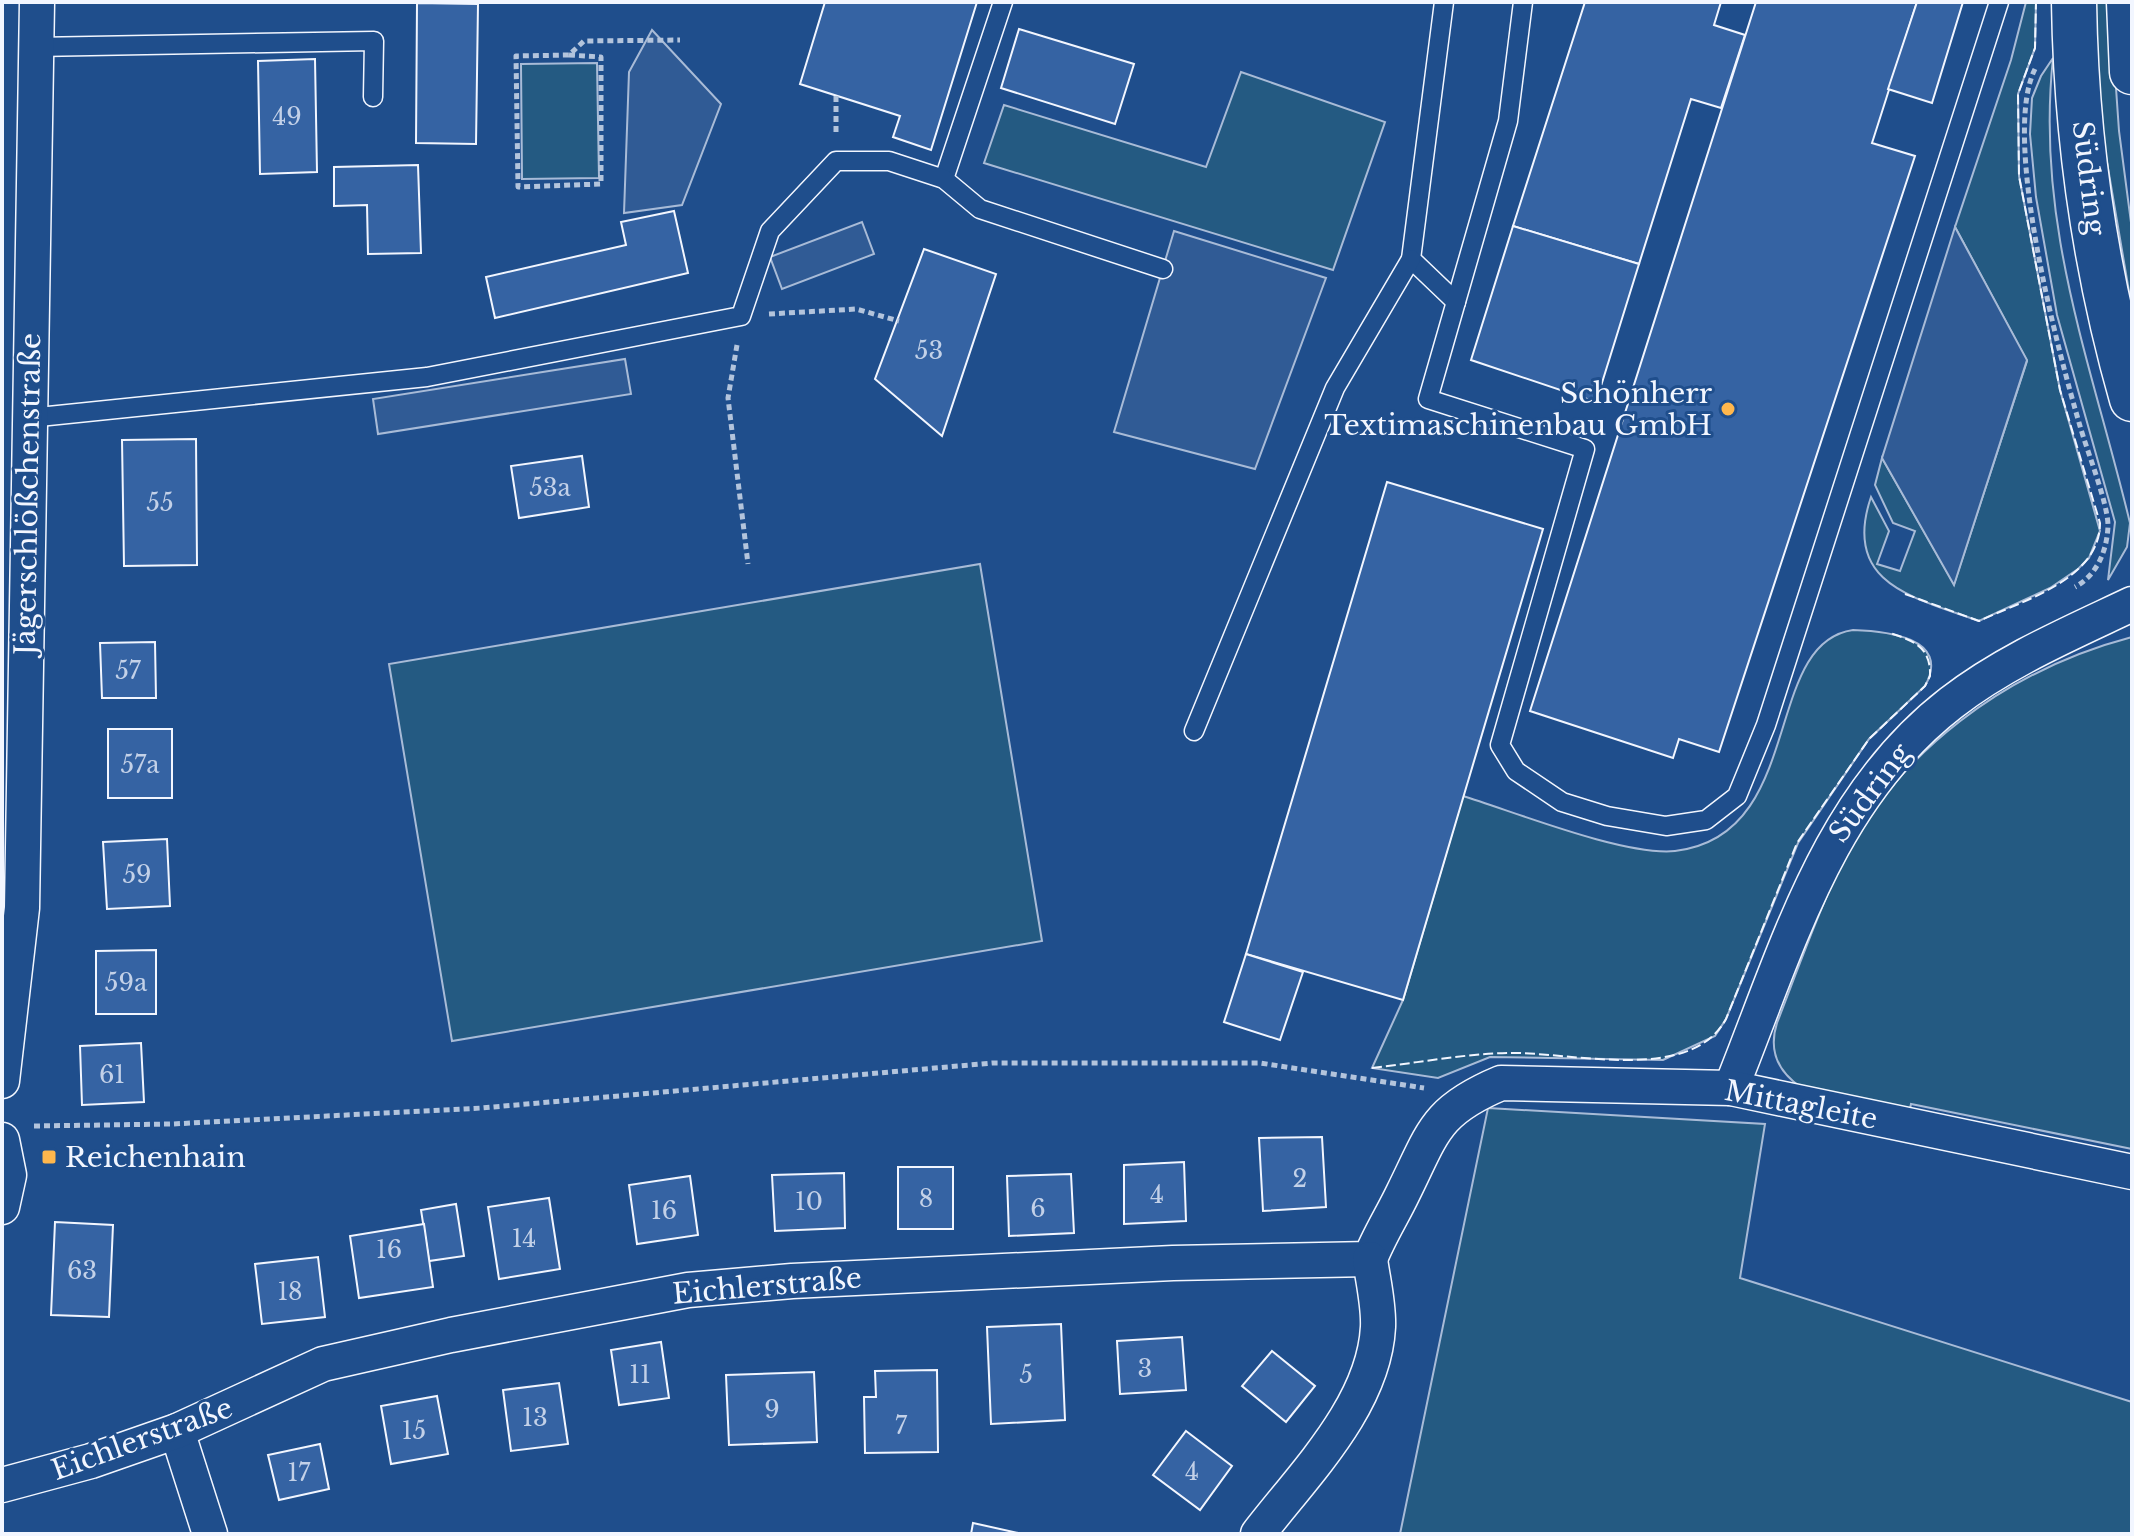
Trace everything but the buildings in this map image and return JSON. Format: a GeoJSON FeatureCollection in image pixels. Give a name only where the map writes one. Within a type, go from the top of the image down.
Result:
{"type":"FeatureCollection","features":[{"type":"Feature","properties":{"kind":"main road","name":"Südring"},"geometry":{"type":"LineString","coordinates":[[2074,2],[2084,160],[2101,268],[2132,399]]}},
{"type":"Feature","properties":{"kind":"main road"},"geometry":{"type":"LineString","coordinates":[[2129,2],[2132,72]]}},
{"type":"Feature","properties":{"kind":"street","name":"Jägerschlößchenstraße"},"geometry":{"type":"LineString","coordinates":[[2,1081],[22,908],[37,2]]}},
{"type":"Feature","properties":{"kind":"street","name":"Südring"},"geometry":{"type":"LineString","coordinates":[[1731,1088],[1822,860],[1877,774],[1941,711],[1990,676],[2132,604]]}},
{"type":"Feature","properties":{"kind":"street","name":"Mittagleite"},"geometry":{"type":"LineString","coordinates":[[1467,1097],[1501,1083],[1731,1088],[2132,1172]]}},
{"type":"Feature","properties":{"kind":"street"},"geometry":{"type":"LineString","coordinates":[[1258,1534],[1341,1424],[1360,1391],[1373,1358],[1378,1326],[1370,1259],[1427,1139],[1444,1116],[1467,1097]]}},
{"type":"Feature","properties":{"kind":"street"},"geometry":{"type":"LineString","coordinates":[[2,1207],[16,1133]]}},
{"type":"Feature","properties":{"kind":"street","name":"Eichlerstraße"},"geometry":{"type":"LineString","coordinates":[[2,1485],[91,1461],[177,1431],[323,1364],[437,1337],[688,1290],[792,1281],[1173,1263],[1370,1259]]}},
{"type":"Feature","properties":{"kind":"street"},"geometry":{"type":"LineString","coordinates":[[177,1431],[210,1534]]}},
{"type":"Feature","properties":{"kind":"lane"},"geometry":{"type":"LineString","coordinates":[[944,179],[1003,2]]}},
{"type":"Feature","properties":{"kind":"lane"},"geometry":{"type":"LineString","coordinates":[[1194,731],[1335,388],[1411,259],[1444,2]]}},
{"type":"Feature","properties":{"kind":"lane"},"geometry":{"type":"LineString","coordinates":[[1523,2],[1508,121],[1428,399],[1585,449],[1500,745],[1516,771],[1562,802],[1607,816],[1666,826],[1706,820],[1737,796],[1766,725],[1999,2]]}},
{"type":"Feature","properties":{"kind":"lane"},"geometry":{"type":"LineString","coordinates":[[35,47],[374,41],[373,97]]}},
{"type":"Feature","properties":{"kind":"lane"},"geometry":{"type":"LineString","coordinates":[[29,418],[427,377],[741,316],[770,231],[836,161],[889,161],[944,179],[980,209],[1163,269]]}},
{"type":"Feature","properties":{"kind":"lane"},"geometry":{"type":"LineString","coordinates":[[1411,259],[1456,302]]}},
{"type":"Feature","properties":{"kind":"path"},"geometry":{"type":"LineString","coordinates":[[569,55],[601,57],[601,184],[518,187],[516,56],[569,55],[584,41],[680,40]]}},
{"type":"Feature","properties":{"kind":"path"},"geometry":{"type":"LineString","coordinates":[[2038,62],[2026,86],[2025,150],[2032,215],[2066,378],[2108,523],[2099,565],[2084,582],[2071,589]]}},
{"type":"Feature","properties":{"kind":"path"},"geometry":{"type":"LineString","coordinates":[[836,96],[836,161]]}},
{"type":"Feature","properties":{"kind":"path"},"geometry":{"type":"LineString","coordinates":[[748,564],[728,398],[741,316],[856,309],[899,321]]}},
{"type":"Feature","properties":{"kind":"path"},"geometry":{"type":"LineString","coordinates":[[16,1133],[467,1109],[992,1063],[1260,1063],[1372,1078],[1467,1097]]}},
{"type":"Feature","properties":{"kind":"shaded area"},"geometry":{"type":"Polygon","coordinates":[[[2026,2],[2036,2],[2035,48],[2018,94],[2019,176],[2060,390],[2100,531],[2089,558],[2078,569],[2050,588],[1979,621],[1909,595],[1890,583],[1875,569],[1866,550],[1864,527],[1871,497],[1889,531],[1877,564],[1900,571],[1915,531],[1893,523],[1875,485],[1882,458],[1954,584],[2027,361],[1955,227],[2011,60],[2026,2]]]}},
{"type":"Feature","properties":{"kind":"shaded area"},"geometry":{"type":"Polygon","coordinates":[[[2093,2],[2110,2],[2119,131],[2132,230],[2132,309],[2101,127],[2093,2]]]}},
{"type":"Feature","properties":{"kind":"shaded area"},"geometry":{"type":"Polygon","coordinates":[[[652,30],[721,104],[682,205],[624,213],[629,72],[652,30]]]}},
{"type":"Feature","properties":{"kind":"shaded area"},"geometry":{"type":"Polygon","coordinates":[[[2053,58],[2050,119],[2052,179],[2059,237],[2070,294],[2130,523],[2127,547],[2108,580],[2115,522],[2057,315],[2036,197],[2030,134],[2032,98],[2053,58]]]}},
{"type":"Feature","properties":{"kind":"shaded area"},"geometry":{"type":"Polygon","coordinates":[[[597,63],[599,178],[522,179],[521,64],[597,63]]]}},
{"type":"Feature","properties":{"kind":"shaded area"},"geometry":{"type":"Polygon","coordinates":[[[1241,72],[1385,122],[1333,270],[984,163],[1004,105],[1206,167],[1241,72]]]}},
{"type":"Feature","properties":{"kind":"shaded area"},"geometry":{"type":"Polygon","coordinates":[[[862,222],[874,254],[782,289],[770,257],[862,222]]]}},
{"type":"Feature","properties":{"kind":"shaded area"},"geometry":{"type":"Polygon","coordinates":[[[1955,227],[2027,360],[1954,585],[1882,458],[1955,227]]]}},
{"type":"Feature","properties":{"kind":"shaded area"},"geometry":{"type":"Polygon","coordinates":[[[1174,231],[1326,278],[1255,469],[1114,432],[1174,231]]]}},
{"type":"Feature","properties":{"kind":"shaded area"},"geometry":{"type":"Polygon","coordinates":[[[625,359],[631,394],[378,434],[373,399],[625,359]]]}},
{"type":"Feature","properties":{"kind":"shaded area"},"geometry":{"type":"Polygon","coordinates":[[[980,564],[1042,941],[452,1041],[389,664],[980,564]]]}},
{"type":"Feature","properties":{"kind":"shaded area"},"geometry":{"type":"Polygon","coordinates":[[[1853,630],[1881,632],[1911,640],[1930,657],[1931,670],[1925,686],[1869,739],[1798,843],[1726,1019],[1715,1036],[1663,1060],[1490,1057],[1438,1078],[1372,1068],[1403,1000],[1463,796],[1628,847],[1675,851],[1717,838],[1746,812],[1765,778],[1805,668],[1824,643],[1853,630]]]}},
{"type":"Feature","properties":{"kind":"shaded area"},"geometry":{"type":"Polygon","coordinates":[[[2132,637],[2132,1149],[1911,1104],[1908,1118],[1802,1088],[1787,1075],[1777,1060],[1774,1043],[1777,1023],[1839,869],[1863,827],[1891,788],[1923,753],[1999,694],[2041,671],[2132,637]]]}},
{"type":"Feature","properties":{"kind":"shaded area"},"geometry":{"type":"Polygon","coordinates":[[[1488,1108],[1765,1124],[1740,1278],[2132,1402],[2132,1534],[1400,1534],[1488,1108]]]}},
{"type":"Feature","properties":{"kind":"fence"},"geometry":{"type":"LineString","coordinates":[[1905,594],[1979,621],[2055,586],[2087,560],[2097,543],[2100,523],[2060,390],[2019,176],[2018,94],[2035,48],[2036,2]]}},
{"type":"Feature","properties":{"kind":"fence"},"geometry":{"type":"LineString","coordinates":[[1372,1068],[1507,1053],[1594,1059],[1657,1058],[1685,1052],[1709,1039],[1726,1019],[1797,843],[1869,739],[1925,686],[1930,676],[1930,666],[1924,652],[1907,639],[1890,633]]}},
{"type":"Feature","properties":{"kind":"place","name":"Schönherr Textimaschinenbau GmbH"},"geometry":{"type":"Point","coordinates":[1728,409]}},
{"type":"Feature","properties":{"kind":"place","name":"Reichenhain"},"geometry":{"type":"Point","coordinates":[49,1157]}}]}
